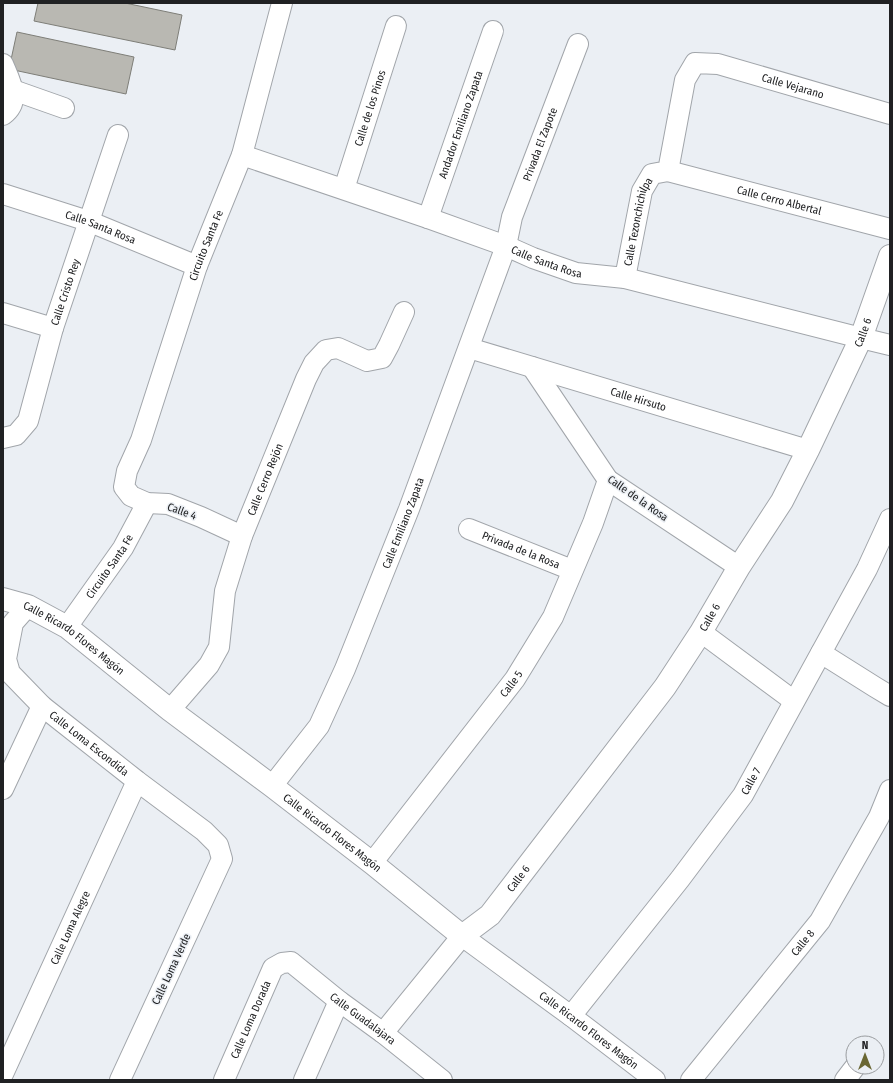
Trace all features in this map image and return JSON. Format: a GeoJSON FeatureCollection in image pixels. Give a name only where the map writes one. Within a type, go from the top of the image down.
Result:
{"type":"FeatureCollection","features":[{"type":"Feature","properties":{"kind":"street","name":"Circuito Santa Fe"},"geometry":{"type":"LineString","coordinates":[[124,487],[127,471],[141,440],[197,266],[242,155],[282,3]]}},
{"type":"Feature","properties":{"kind":"street","name":"Calle de los Pinos"},"geometry":{"type":"LineString","coordinates":[[344,189],[396,26]]}},
{"type":"Feature","properties":{"kind":"street","name":"Andador Emiliano Zapata"},"geometry":{"type":"LineString","coordinates":[[428,218],[493,31]]}},
{"type":"Feature","properties":{"kind":"street","name":"Privada El Zapote"},"geometry":{"type":"LineString","coordinates":[[506,246],[512,217],[578,44]]}},
{"type":"Feature","properties":{"kind":"street","name":"Calle Vejarano"},"geometry":{"type":"LineString","coordinates":[[695,63],[718,64],[890,114]]}},
{"type":"Feature","properties":{"kind":"street","name":"Calle Tezonchichilpa"},"geometry":{"type":"LineString","coordinates":[[625,278],[642,191],[652,174],[668,171],[685,80],[695,63]]}},
{"type":"Feature","properties":{"kind":"street"},"geometry":{"type":"LineString","coordinates":[[3,64],[13,90],[13,101],[8,111],[3,115]]}},
{"type":"Feature","properties":{"kind":"street"},"geometry":{"type":"LineString","coordinates":[[13,90],[64,108]]}},
{"type":"Feature","properties":{"kind":"street","name":"Calle Cristo Rey"},"geometry":{"type":"LineString","coordinates":[[3,438],[16,435],[28,421],[53,328],[118,135]]}},
{"type":"Feature","properties":{"kind":"street","name":"Calle Santa Rosa"},"geometry":{"type":"LineString","coordinates":[[242,155],[428,218],[576,273],[625,278],[890,344]]}},
{"type":"Feature","properties":{"kind":"street","name":"Calle Cerro Albertal"},"geometry":{"type":"LineString","coordinates":[[668,171],[890,229]]}},
{"type":"Feature","properties":{"kind":"street","name":"Calle Santa Rosa"},"geometry":{"type":"LineString","coordinates":[[3,194],[88,221],[197,266]]}},
{"type":"Feature","properties":{"kind":"street","name":"Calle Emiliano Zapata"},"geometry":{"type":"LineString","coordinates":[[272,786],[319,726],[345,669],[409,509],[506,246]]}},
{"type":"Feature","properties":{"kind":"street","name":"Calle 6"},"geometry":{"type":"LineString","coordinates":[[462,936],[490,915],[665,687],[701,632],[739,567],[782,501],[808,450],[861,338],[890,256]]}},
{"type":"Feature","properties":{"kind":"street","name":"Calle Cerro Rejón"},"geometry":{"type":"LineString","coordinates":[[170,710],[209,665],[219,647],[225,591],[242,536],[306,379],[314,363],[326,350],[338,348],[367,361],[382,358],[404,312]]}},
{"type":"Feature","properties":{"kind":"street"},"geometry":{"type":"LineString","coordinates":[[3,313],[53,328]]}},
{"type":"Feature","properties":{"kind":"street","name":"Calle Hirsuto"},"geometry":{"type":"LineString","coordinates":[[469,348],[808,450]]}},
{"type":"Feature","properties":{"kind":"street","name":"Calle de la Rosa"},"geometry":{"type":"LineString","coordinates":[[532,367],[608,480],[739,567]]}},
{"type":"Feature","properties":{"kind":"street","name":"Calle 5"},"geometry":{"type":"LineString","coordinates":[[372,863],[515,679],[552,617],[593,523],[608,480]]}},
{"type":"Feature","properties":{"kind":"street","name":"Calle 4"},"geometry":{"type":"LineString","coordinates":[[124,487],[131,496],[146,503],[168,504],[242,536]]}},
{"type":"Feature","properties":{"kind":"street","name":"Circuito Santa Fe"},"geometry":{"type":"LineString","coordinates":[[67,626],[123,548],[146,503]]}},
{"type":"Feature","properties":{"kind":"street","name":"Calle 7"},"geometry":{"type":"LineString","coordinates":[[571,1016],[680,879],[743,795],[867,569],[890,519]]}},
{"type":"Feature","properties":{"kind":"street","name":"Privada de la Rosa"},"geometry":{"type":"LineString","coordinates":[[470,530],[572,570]]}},
{"type":"Feature","properties":{"kind":"street","name":"Calle Ricardo Flores Magón"},"geometry":{"type":"LineString","coordinates":[[3,599],[28,606],[67,626],[170,710],[372,863],[462,936],[655,1080]]}},
{"type":"Feature","properties":{"kind":"street","name":"Calle Loma Escondida"},"geometry":{"type":"LineString","coordinates":[[28,606],[13,624],[6,659],[10,673],[42,706],[204,832],[218,845],[222,859]]}},
{"type":"Feature","properties":{"kind":"street"},"geometry":{"type":"LineString","coordinates":[[701,632],[794,701]]}},
{"type":"Feature","properties":{"kind":"street"},"geometry":{"type":"LineString","coordinates":[[821,653],[883,692]]}},
{"type":"Feature","properties":{"kind":"street"},"geometry":{"type":"LineString","coordinates":[[3,789],[42,706]]}},
{"type":"Feature","properties":{"kind":"street","name":"Calle Loma Alegre"},"geometry":{"type":"LineString","coordinates":[[3,1074],[137,781]]}},
{"type":"Feature","properties":{"kind":"street","name":"Calle 8"},"geometry":{"type":"LineString","coordinates":[[691,1080],[820,921],[879,817],[890,790]]}},
{"type":"Feature","properties":{"kind":"street","name":"Calle Loma Verde"},"geometry":{"type":"LineString","coordinates":[[120,1080],[222,859]]}},
{"type":"Feature","properties":{"kind":"street"},"geometry":{"type":"LineString","coordinates":[[382,1033],[462,936]]}},
{"type":"Feature","properties":{"kind":"street","name":"Calle Guadalajara"},"geometry":{"type":"LineString","coordinates":[[282,963],[291,962],[441,1080]]}},
{"type":"Feature","properties":{"kind":"street","name":"Calle Loma Dorada"},"geometry":{"type":"LineString","coordinates":[[224,1080],[273,968],[282,963]]}},
{"type":"Feature","properties":{"kind":"street"},"geometry":{"type":"LineString","coordinates":[[304,1080],[339,1001]]}},
{"type":"Feature","properties":{"kind":"building"},"geometry":{"type":"Polygon","coordinates":[[[38,3],[125,3],[182,15],[175,50],[34,21],[38,3]]]}},
{"type":"Feature","properties":{"kind":"building"},"geometry":{"type":"Polygon","coordinates":[[[17,32],[134,57],[126,94],[9,69],[17,32]]]}}]}
